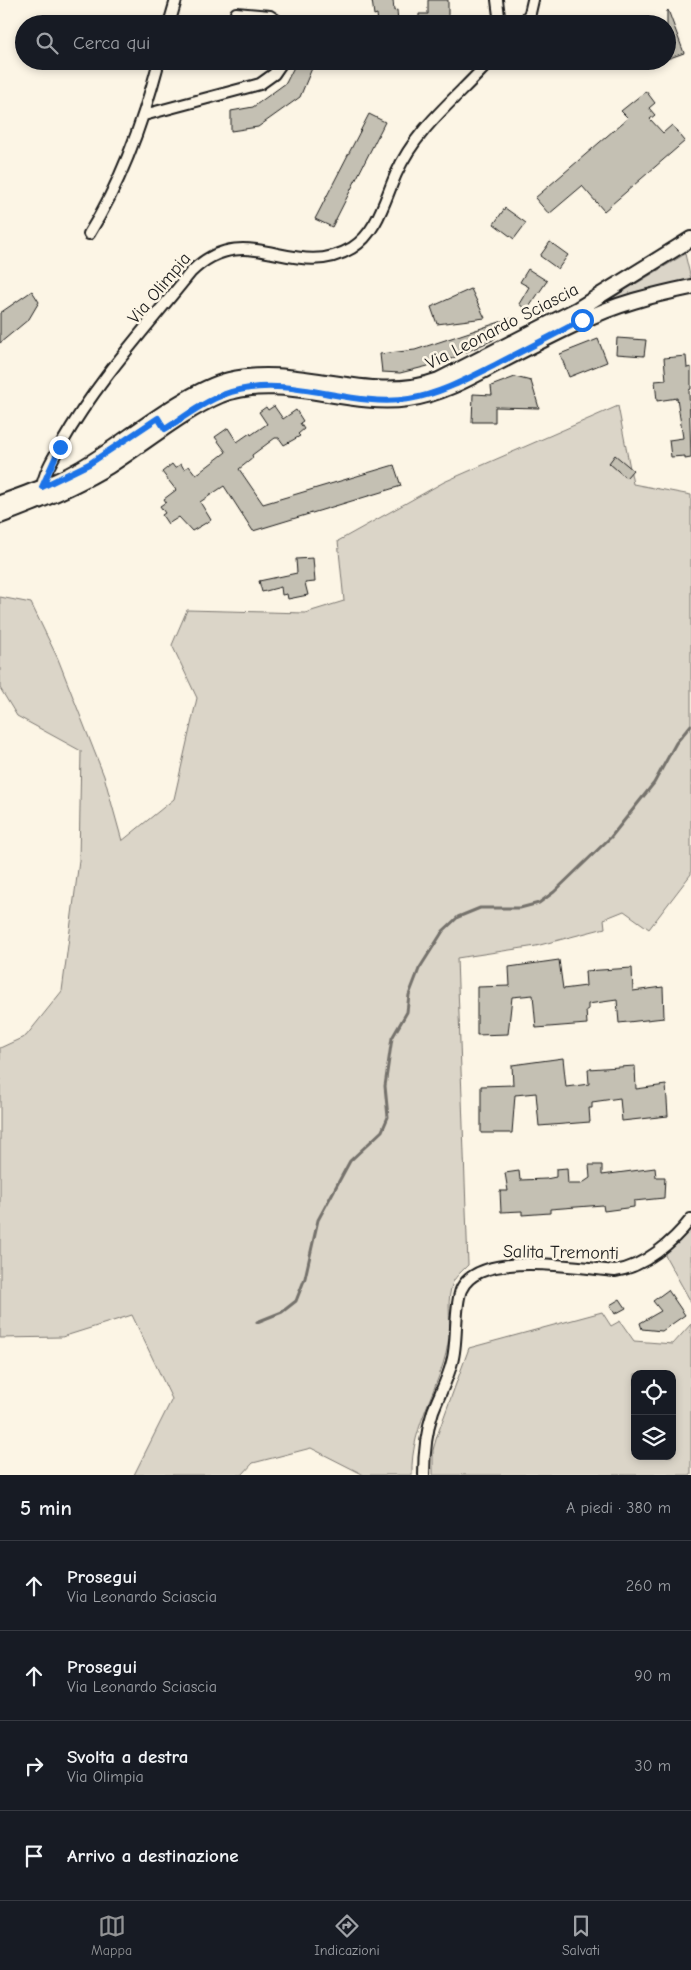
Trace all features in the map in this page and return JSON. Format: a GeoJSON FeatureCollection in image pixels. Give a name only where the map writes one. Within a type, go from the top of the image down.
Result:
{"type":"FeatureCollection","features":[{"type":"Feature","properties":{"kind":"street"},"geometry":{"type":"LineString","coordinates":[[172,15],[176,0]]}},
{"type":"Feature","properties":{"kind":"street"},"geometry":{"type":"LineString","coordinates":[[497,0],[499,15]]}},
{"type":"Feature","properties":{"kind":"street"},"geometry":{"type":"LineString","coordinates":[[529,15],[533,0]]}},
{"type":"Feature","properties":{"kind":"street"},"geometry":{"type":"LineString","coordinates":[[236,13],[259,15]]}},
{"type":"Feature","properties":{"kind":"street"},"geometry":{"type":"LineString","coordinates":[[89,234],[105,208],[123,170],[144,115],[156,70]]}},
{"type":"Feature","properties":{"kind":"street"},"geometry":{"type":"LineString","coordinates":[[144,115],[260,84],[277,70]]}},
{"type":"Feature","properties":{"kind":"street","name":"Via Olimpia"},"geometry":{"type":"LineString","coordinates":[[41,494],[60,447],[94,392],[191,272],[204,259],[235,248],[250,248],[303,260],[321,259],[340,254],[353,247],[375,222],[396,173],[414,140],[431,120],[481,70]]}},
{"type":"Feature","properties":{"kind":"street","name":"Via Leonardo Sciascia"},"geometry":{"type":"LineString","coordinates":[[0,516],[41,494],[75,472],[124,449],[215,385],[250,376],[285,377],[374,390],[418,388],[472,365],[602,295],[685,242]]}},
{"type":"Feature","properties":{"kind":"street","name":"Via Leonardo Sciascia"},"geometry":{"type":"LineString","coordinates":[[162,424],[210,400],[231,392],[250,388],[284,388],[372,400],[419,397],[476,375],[609,309],[648,296],[691,287]]}},
{"type":"Feature","properties":{"kind":"street"},"geometry":{"type":"LineString","coordinates":[[602,295],[609,309]]}},
{"type":"Feature","properties":{"kind":"street","name":"Via Leonardo Sciascia"},"geometry":{"type":"LineString","coordinates":[[0,503],[41,494]]}},
{"type":"Feature","properties":{"kind":"street","name":"Salita Tremonti"},"geometry":{"type":"LineString","coordinates":[[424,1475],[426,1438],[432,1414],[452,1361],[461,1291],[469,1278],[495,1267],[510,1264],[542,1264],[615,1271],[626,1269],[644,1261],[680,1232],[691,1219]]}},
{"type":"Feature","properties":{"kind":"shaded area"},"geometry":{"type":"Polygon","coordinates":[[[685,254],[691,279],[631,293],[615,300],[614,297],[685,254]]]}},
{"type":"Feature","properties":{"kind":"shaded area"},"geometry":{"type":"Polygon","coordinates":[[[618,406],[633,484],[691,495],[691,874],[649,929],[624,911],[604,919],[605,928],[536,946],[457,958],[468,1265],[453,1282],[451,1288],[449,1336],[446,1354],[416,1438],[412,1475],[364,1475],[311,1448],[253,1463],[242,1475],[134,1475],[172,1399],[132,1315],[62,1337],[0,1338],[0,1048],[26,1036],[62,991],[79,861],[81,751],[17,716],[0,688],[0,597],[31,603],[58,659],[104,776],[122,841],[174,799],[197,698],[172,645],[187,610],[305,613],[344,601],[338,541],[444,482],[618,406]]]}},
{"type":"Feature","properties":{"kind":"shaded area"},"geometry":{"type":"Polygon","coordinates":[[[691,1224],[691,1302],[662,1250],[691,1224]]]}},
{"type":"Feature","properties":{"kind":"shaded area"},"geometry":{"type":"Polygon","coordinates":[[[602,1312],[611,1326],[620,1321],[634,1341],[673,1344],[691,1324],[691,1475],[433,1475],[433,1450],[469,1348],[602,1312]]]}},
{"type":"Feature","properties":{"kind":"building"},"geometry":{"type":"Polygon","coordinates":[[[372,0],[393,0],[394,11],[397,10],[397,15],[374,15],[372,0]]]}},
{"type":"Feature","properties":{"kind":"building"},"geometry":{"type":"Polygon","coordinates":[[[428,0],[448,0],[448,15],[419,15],[428,14],[428,0]]]}},
{"type":"Feature","properties":{"kind":"building"},"geometry":{"type":"Polygon","coordinates":[[[676,32],[684,53],[676,56],[676,32]]]}},
{"type":"Feature","properties":{"kind":"building"},"geometry":{"type":"Polygon","coordinates":[[[292,70],[311,70],[300,97],[258,127],[231,131],[231,111],[253,107],[286,83],[292,70]]]}},
{"type":"Feature","properties":{"kind":"building"},"geometry":{"type":"Polygon","coordinates":[[[646,91],[655,103],[649,108],[655,115],[650,119],[663,133],[672,125],[685,141],[604,211],[582,186],[549,214],[535,198],[628,118],[621,111],[646,91]]]}},
{"type":"Feature","properties":{"kind":"building"},"geometry":{"type":"Polygon","coordinates":[[[369,114],[385,122],[332,227],[315,219],[369,114]]]}},
{"type":"Feature","properties":{"kind":"building"},"geometry":{"type":"Polygon","coordinates":[[[505,208],[526,223],[514,239],[494,224],[505,208]]]}},
{"type":"Feature","properties":{"kind":"building"},"geometry":{"type":"Polygon","coordinates":[[[550,242],[568,255],[558,269],[540,256],[550,242]]]}},
{"type":"Feature","properties":{"kind":"building"},"geometry":{"type":"Polygon","coordinates":[[[528,269],[547,281],[527,310],[519,304],[529,287],[520,282],[528,269]]]}},
{"type":"Feature","properties":{"kind":"building"},"geometry":{"type":"Polygon","coordinates":[[[471,289],[485,318],[437,324],[431,307],[471,289]]]}},
{"type":"Feature","properties":{"kind":"building"},"geometry":{"type":"Polygon","coordinates":[[[32,291],[39,302],[29,319],[0,343],[0,313],[32,291]]]}},
{"type":"Feature","properties":{"kind":"building"},"geometry":{"type":"Polygon","coordinates":[[[512,318],[493,340],[444,362],[400,373],[382,372],[380,354],[415,350],[512,318]]]}},
{"type":"Feature","properties":{"kind":"building"},"geometry":{"type":"Polygon","coordinates":[[[617,338],[646,340],[644,356],[616,354],[617,338]]]}},
{"type":"Feature","properties":{"kind":"building"},"geometry":{"type":"Polygon","coordinates":[[[598,339],[607,362],[569,377],[560,354],[598,339]]]}},
{"type":"Feature","properties":{"kind":"building"},"geometry":{"type":"Polygon","coordinates":[[[686,356],[687,368],[691,367],[691,389],[689,390],[691,458],[685,459],[685,456],[671,457],[669,440],[683,438],[677,398],[657,401],[655,381],[666,380],[664,358],[686,356]]]}},
{"type":"Feature","properties":{"kind":"building"},"geometry":{"type":"Polygon","coordinates":[[[515,377],[531,381],[539,408],[495,407],[495,422],[472,422],[473,394],[492,395],[491,386],[515,377]]]}},
{"type":"Feature","properties":{"kind":"building"},"geometry":{"type":"Polygon","coordinates":[[[274,406],[283,419],[296,410],[303,421],[300,423],[304,429],[298,434],[300,436],[284,445],[279,438],[275,438],[252,455],[253,458],[239,469],[263,504],[394,465],[401,486],[253,531],[224,486],[200,502],[211,520],[192,531],[179,517],[168,524],[162,515],[165,513],[160,506],[166,502],[164,499],[176,490],[162,472],[172,464],[175,468],[181,464],[184,469],[189,466],[196,475],[226,452],[215,437],[228,428],[237,442],[250,433],[251,435],[267,424],[259,412],[266,407],[268,410],[274,406]]]}},
{"type":"Feature","properties":{"kind":"building"},"geometry":{"type":"Polygon","coordinates":[[[615,455],[633,470],[626,478],[609,463],[615,455]]]}},
{"type":"Feature","properties":{"kind":"building"},"geometry":{"type":"Polygon","coordinates":[[[313,558],[315,582],[305,583],[308,595],[288,599],[287,594],[282,595],[281,587],[262,592],[259,581],[297,573],[296,559],[313,558]]]}},
{"type":"Feature","properties":{"kind":"building"},"geometry":{"type":"Polygon","coordinates":[[[559,960],[563,989],[586,986],[585,971],[632,968],[633,991],[663,987],[664,1018],[619,1023],[617,1000],[588,1004],[588,1010],[586,1010],[587,1024],[536,1028],[533,995],[512,997],[508,1034],[477,1035],[477,987],[510,986],[509,967],[559,960]]]}},
{"type":"Feature","properties":{"kind":"building"},"geometry":{"type":"Polygon","coordinates":[[[563,1058],[566,1087],[589,1084],[588,1069],[635,1066],[636,1089],[666,1085],[668,1116],[622,1121],[620,1098],[592,1102],[592,1108],[589,1108],[590,1122],[539,1126],[536,1093],[515,1095],[512,1133],[481,1133],[481,1086],[513,1085],[512,1065],[563,1058]]]}},
{"type":"Feature","properties":{"kind":"building"},"geometry":{"type":"Polygon","coordinates":[[[589,1165],[602,1165],[602,1175],[655,1168],[656,1177],[665,1177],[664,1198],[634,1201],[634,1207],[604,1211],[603,1205],[550,1209],[550,1213],[522,1215],[522,1211],[501,1212],[500,1191],[508,1191],[505,1173],[519,1171],[520,1180],[546,1179],[556,1177],[556,1169],[567,1168],[568,1184],[581,1184],[590,1178],[589,1165]]]}},
{"type":"Feature","properties":{"kind":"building"},"geometry":{"type":"Polygon","coordinates":[[[668,1290],[685,1315],[662,1331],[642,1329],[640,1323],[661,1311],[653,1301],[668,1290]]]}},
{"type":"Feature","properties":{"kind":"building"},"geometry":{"type":"Polygon","coordinates":[[[620,1299],[626,1308],[615,1314],[610,1305],[620,1299]]]}},
{"type":"Feature","properties":{"kind":"waterway"},"geometry":{"type":"LineString","coordinates":[[257,1322],[282,1312],[296,1301],[305,1278],[318,1220],[350,1161],[382,1131],[388,1117],[385,1086],[392,1038],[407,1012],[409,995],[419,969],[443,931],[458,917],[480,908],[520,908],[539,903],[554,892],[611,837],[654,783],[676,743],[691,725]]}},
{"type":"Feature","properties":{"kind":"route"},"geometry":{"type":"LineString","coordinates":[[60,447],[42,487],[89,464],[158,418],[165,429],[210,400],[231,392],[250,388],[270,387],[372,400],[419,397],[442,390],[476,375],[582,320]]}}]}
